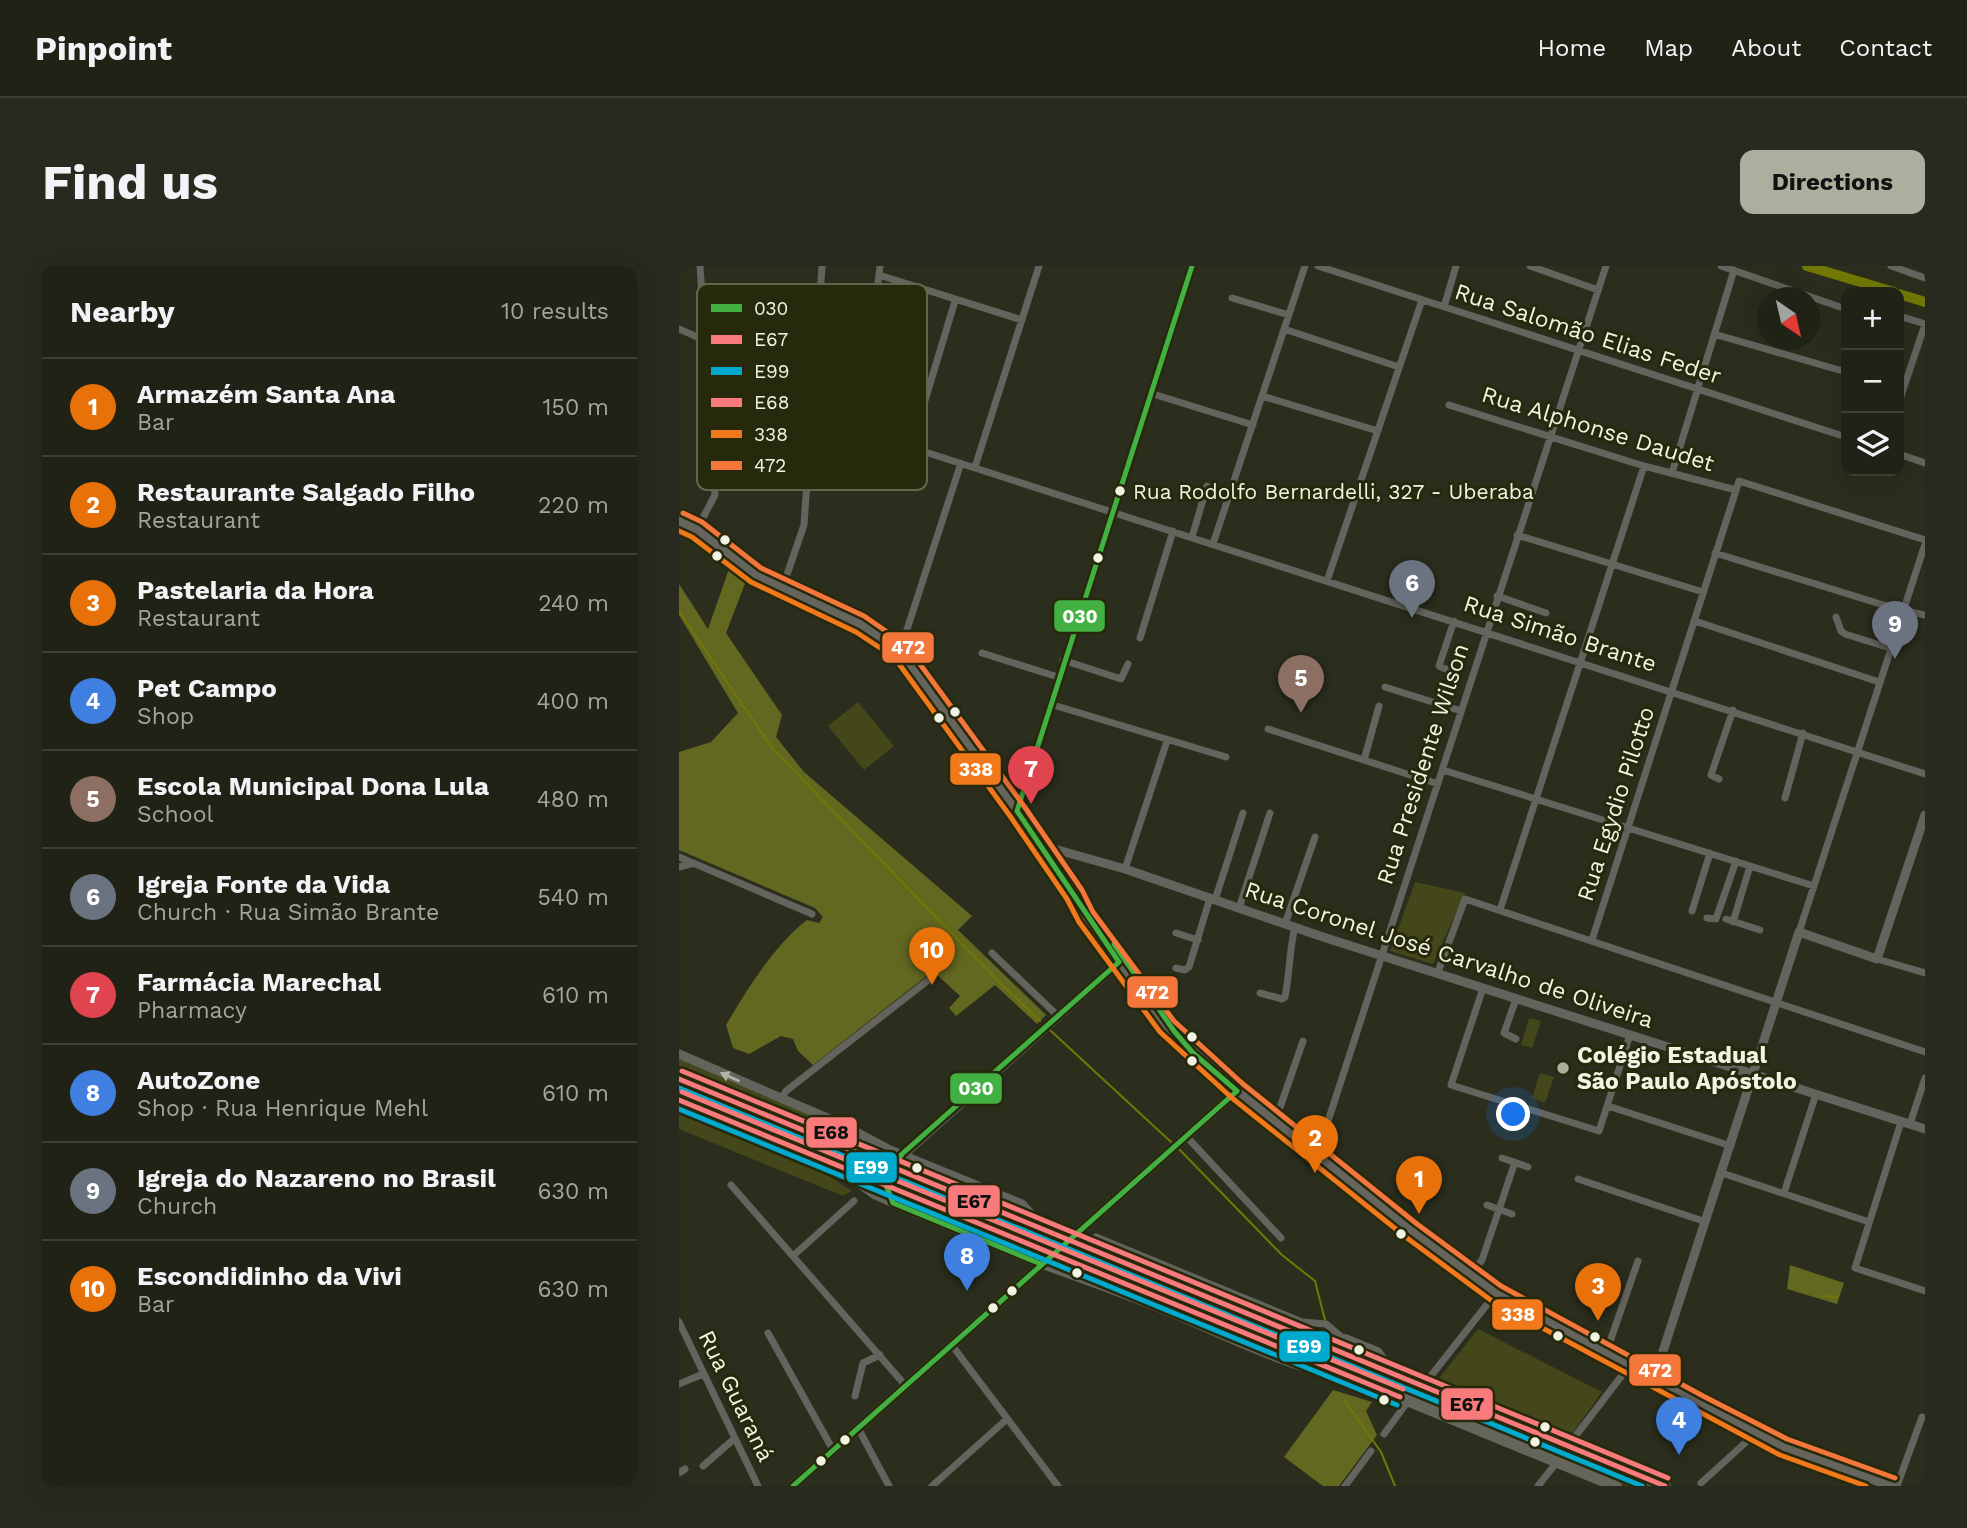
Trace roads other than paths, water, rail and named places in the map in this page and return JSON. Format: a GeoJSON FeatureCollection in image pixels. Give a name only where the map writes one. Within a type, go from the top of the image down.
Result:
{"type":"FeatureCollection","features":[{"type":"Feature","properties":{"kind":"highway"},"geometry":{"type":"LineString","coordinates":[[679,1080],[1665,1486]]}},
{"type":"Feature","properties":{"kind":"highway"},"geometry":{"type":"LineString","coordinates":[[679,1100],[1616,1486]]}},
{"type":"Feature","properties":{"kind":"highway"},"geometry":{"type":"LineString","coordinates":[[1136,1289],[1137,1276],[1142,1271],[1147,1272]]}},
{"type":"Feature","properties":{"kind":"highway"},"geometry":{"type":"LineString","coordinates":[[1286,1350],[1296,1343],[1294,1333]]}},
{"type":"Feature","properties":{"kind":"highway"},"geometry":{"type":"LineString","coordinates":[[1328,1347],[1345,1340],[1377,1353],[1390,1373]]}},
{"type":"Feature","properties":{"kind":"highway"},"geometry":{"type":"LineString","coordinates":[[1525,1447],[1537,1443],[1537,1436],[1533,1432]]}},
{"type":"Feature","properties":{"kind":"main road"},"geometry":{"type":"LineString","coordinates":[[679,521],[697,529],[744,567],[782,589],[860,624],[900,651],[1017,811],[1167,1027],[1174,1031],[1193,1053],[1275,1122],[1496,1293],[1784,1447],[1895,1486]]}},
{"type":"Feature","properties":{"kind":"main road"},"geometry":{"type":"LineString","coordinates":[[1041,1264],[893,1203],[884,1185],[890,1167],[902,1154],[1123,961]]}},
{"type":"Feature","properties":{"kind":"main road"},"geometry":{"type":"LineString","coordinates":[[793,1486],[1237,1091]]}},
{"type":"Feature","properties":{"kind":"street"},"geometry":{"type":"LineString","coordinates":[[699,266],[701,284]]}},
{"type":"Feature","properties":{"kind":"street"},"geometry":{"type":"LineString","coordinates":[[821,284],[822,266]]}},
{"type":"Feature","properties":{"kind":"street"},"geometry":{"type":"LineString","coordinates":[[878,284],[880,266]]}},
{"type":"Feature","properties":{"kind":"street"},"geometry":{"type":"LineString","coordinates":[[975,467],[1039,266]]}},
{"type":"Feature","properties":{"kind":"street"},"geometry":{"type":"LineString","coordinates":[[1017,811],[1063,660],[1192,266]]}},
{"type":"Feature","properties":{"kind":"street"},"geometry":{"type":"LineString","coordinates":[[1213,544],[1305,266]]}},
{"type":"Feature","properties":{"kind":"street","name":"Rua Salomão Elias Feder"},"geometry":{"type":"LineString","coordinates":[[1318,266],[1841,435]]}},
{"type":"Feature","properties":{"kind":"street"},"geometry":{"type":"LineString","coordinates":[[1444,307],[1456,266]]}},
{"type":"Feature","properties":{"kind":"street"},"geometry":{"type":"LineString","coordinates":[[1530,266],[1598,290]]}},
{"type":"Feature","properties":{"kind":"street","name":"Rua Presidente Wilson"},"geometry":{"type":"LineString","coordinates":[[1317,1155],[1443,770],[1485,631],[1606,266]]}},
{"type":"Feature","properties":{"kind":"street"},"geometry":{"type":"LineString","coordinates":[[1721,266],[1841,307]]}},
{"type":"Feature","properties":{"kind":"street"},"geometry":{"type":"LineString","coordinates":[[1891,266],[1925,278]]}},
{"type":"Feature","properties":{"kind":"street"},"geometry":{"type":"LineString","coordinates":[[1672,472],[1734,270]]}},
{"type":"Feature","properties":{"kind":"street"},"geometry":{"type":"LineString","coordinates":[[879,275],[905,284]]}},
{"type":"Feature","properties":{"kind":"street"},"geometry":{"type":"LineString","coordinates":[[927,291],[1022,320]]}},
{"type":"Feature","properties":{"kind":"street"},"geometry":{"type":"LineString","coordinates":[[1232,298],[1289,315]]}},
{"type":"Feature","properties":{"kind":"street"},"geometry":{"type":"LineString","coordinates":[[1327,581],[1422,300]]}},
{"type":"Feature","properties":{"kind":"street"},"geometry":{"type":"LineString","coordinates":[[927,394],[955,301]]}},
{"type":"Feature","properties":{"kind":"street"},"geometry":{"type":"LineString","coordinates":[[1904,318],[1925,324],[1904,387]]}},
{"type":"Feature","properties":{"kind":"street","name":"Rua Simão Brante"},"geometry":{"type":"LineString","coordinates":[[679,329],[697,336]]}},
{"type":"Feature","properties":{"kind":"street"},"geometry":{"type":"LineString","coordinates":[[1284,329],[1399,367]]}},
{"type":"Feature","properties":{"kind":"street"},"geometry":{"type":"LineString","coordinates":[[1714,334],[1841,371]]}},
{"type":"Feature","properties":{"kind":"street"},"geometry":{"type":"LineString","coordinates":[[1150,393],[1252,425]]}},
{"type":"Feature","properties":{"kind":"street"},"geometry":{"type":"LineString","coordinates":[[1262,396],[1378,431]]}},
{"type":"Feature","properties":{"kind":"street","name":"Rua Alphonse Daudet"},"geometry":{"type":"LineString","coordinates":[[1449,405],[1644,466],[1736,490]]}},
{"type":"Feature","properties":{"kind":"street","name":"Rua Simão Brante"},"geometry":{"type":"LineString","coordinates":[[927,452],[1925,774]]}},
{"type":"Feature","properties":{"kind":"street"},"geometry":{"type":"LineString","coordinates":[[1904,456],[1925,463]]}},
{"type":"Feature","properties":{"kind":"street"},"geometry":{"type":"LineString","coordinates":[[900,651],[961,463]]}},
{"type":"Feature","properties":{"kind":"street"},"geometry":{"type":"LineString","coordinates":[[1500,909],[1644,466]]}},
{"type":"Feature","properties":{"kind":"street","name":"Rua Alphonse Daudet"},"geometry":{"type":"LineString","coordinates":[[1739,481],[1925,542]]}},
{"type":"Feature","properties":{"kind":"street","name":"Rua Egydio Pilotto"},"geometry":{"type":"LineString","coordinates":[[1592,940],[1739,481]]}},
{"type":"Feature","properties":{"kind":"street"},"geometry":{"type":"LineString","coordinates":[[1192,537],[1207,486]]}},
{"type":"Feature","properties":{"kind":"street"},"geometry":{"type":"LineString","coordinates":[[697,529],[715,495],[715,490]]}},
{"type":"Feature","properties":{"kind":"street"},"geometry":{"type":"LineString","coordinates":[[782,589],[804,525],[807,490]]}},
{"type":"Feature","properties":{"kind":"street"},"geometry":{"type":"LineString","coordinates":[[1140,638],[1173,531]]}},
{"type":"Feature","properties":{"kind":"street"},"geometry":{"type":"LineString","coordinates":[[1517,535],[1703,592]]}},
{"type":"Feature","properties":{"kind":"street"},"geometry":{"type":"LineString","coordinates":[[1654,1379],[1925,542]]}},
{"type":"Feature","properties":{"kind":"street"},"geometry":{"type":"LineString","coordinates":[[1716,552],[1925,615]]}},
{"type":"Feature","properties":{"kind":"street"},"geometry":{"type":"LineString","coordinates":[[1497,596],[1546,612]]}},
{"type":"Feature","properties":{"kind":"street"},"geometry":{"type":"LineString","coordinates":[[1836,617],[1845,634],[1890,648]]}},
{"type":"Feature","properties":{"kind":"street"},"geometry":{"type":"LineString","coordinates":[[1448,670],[1439,666],[1454,621]]}},
{"type":"Feature","properties":{"kind":"street"},"geometry":{"type":"LineString","coordinates":[[1695,621],[1879,681]]}},
{"type":"Feature","properties":{"kind":"street"},"geometry":{"type":"LineString","coordinates":[[982,653],[1058,677]]}},
{"type":"Feature","properties":{"kind":"street"},"geometry":{"type":"LineString","coordinates":[[1063,660],[1121,679],[1128,664]]}},
{"type":"Feature","properties":{"kind":"street"},"geometry":{"type":"LineString","coordinates":[[1385,687],[1461,711]]}},
{"type":"Feature","properties":{"kind":"street"},"geometry":{"type":"LineString","coordinates":[[1050,704],[1226,757]]}},
{"type":"Feature","properties":{"kind":"street"},"geometry":{"type":"LineString","coordinates":[[1364,760],[1379,706]]}},
{"type":"Feature","properties":{"kind":"street"},"geometry":{"type":"LineString","coordinates":[[1719,779],[1711,775],[1733,710]]}},
{"type":"Feature","properties":{"kind":"street"},"geometry":{"type":"LineString","coordinates":[[1268,729],[1438,784]]}},
{"type":"Feature","properties":{"kind":"street"},"geometry":{"type":"LineString","coordinates":[[1785,798],[1803,733]]}},
{"type":"Feature","properties":{"kind":"street"},"geometry":{"type":"LineString","coordinates":[[1125,869],[1167,741]]}},
{"type":"Feature","properties":{"kind":"street"},"geometry":{"type":"LineString","coordinates":[[1443,770],[1814,886]]}},
{"type":"Feature","properties":{"kind":"street"},"geometry":{"type":"LineString","coordinates":[[1176,968],[1188,969],[1243,813]]}},
{"type":"Feature","properties":{"kind":"street"},"geometry":{"type":"LineString","coordinates":[[1239,908],[1270,813]]}},
{"type":"Feature","properties":{"kind":"street"},"geometry":{"type":"LineString","coordinates":[[1877,959],[1925,815]]}},
{"type":"Feature","properties":{"kind":"street"},"geometry":{"type":"LineString","coordinates":[[1285,924],[1315,837]]}},
{"type":"Feature","properties":{"kind":"street","name":"Rua Coronel José Carvalho de Oliveira"},"geometry":{"type":"LineString","coordinates":[[1040,845],[1125,869],[1285,924],[1925,1129]]}},
{"type":"Feature","properties":{"kind":"street"},"geometry":{"type":"LineString","coordinates":[[1692,911],[1710,853]]}},
{"type":"Feature","properties":{"kind":"street"},"geometry":{"type":"LineString","coordinates":[[679,857],[812,914]]}},
{"type":"Feature","properties":{"kind":"street"},"geometry":{"type":"LineString","coordinates":[[1707,918],[1716,919],[1736,861]]}},
{"type":"Feature","properties":{"kind":"street"},"geometry":{"type":"LineString","coordinates":[[679,867],[694,863]]}},
{"type":"Feature","properties":{"kind":"street"},"geometry":{"type":"LineString","coordinates":[[1750,866],[1729,921],[1760,930]]}},
{"type":"Feature","properties":{"kind":"street"},"geometry":{"type":"LineString","coordinates":[[1438,972],[1465,899],[1925,1052]]}},
{"type":"Feature","properties":{"kind":"street"},"geometry":{"type":"LineString","coordinates":[[1260,993],[1282,999],[1285,996],[1292,963],[1289,952],[1295,927]]}},
{"type":"Feature","properties":{"kind":"street"},"geometry":{"type":"LineString","coordinates":[[1799,932],[1925,973]]}},
{"type":"Feature","properties":{"kind":"street"},"geometry":{"type":"LineString","coordinates":[[1176,933],[1198,940]]}},
{"type":"Feature","properties":{"kind":"street"},"geometry":{"type":"LineString","coordinates":[[992,953],[1058,1016]]}},
{"type":"Feature","properties":{"kind":"street"},"geometry":{"type":"LineString","coordinates":[[781,1099],[786,1091],[930,978]]}},
{"type":"Feature","properties":{"kind":"street"},"geometry":{"type":"LineString","coordinates":[[1483,988],[1451,1085],[1598,1131],[1630,1035]]}},
{"type":"Feature","properties":{"kind":"street"},"geometry":{"type":"LineString","coordinates":[[1516,999],[1504,1033],[1516,1039]]}},
{"type":"Feature","properties":{"kind":"street"},"geometry":{"type":"LineString","coordinates":[[1275,1122],[1303,1041]]}},
{"type":"Feature","properties":{"kind":"street"},"geometry":{"type":"LineString","coordinates":[[679,1055],[1021,1205],[1047,1231]]}},
{"type":"Feature","properties":{"kind":"street"},"geometry":{"type":"LineString","coordinates":[[1925,1078],[1869,1222],[1855,1268],[1925,1290]]}},
{"type":"Feature","properties":{"kind":"street"},"geometry":{"type":"LineString","coordinates":[[1784,1193],[1816,1094]]}},
{"type":"Feature","properties":{"kind":"street"},"geometry":{"type":"LineString","coordinates":[[1608,1105],[1731,1146]]}},
{"type":"Feature","properties":{"kind":"street"},"geometry":{"type":"LineString","coordinates":[[1178,1142],[1281,1238]]}},
{"type":"Feature","properties":{"kind":"street"},"geometry":{"type":"LineString","coordinates":[[1502,1158],[1528,1167]]}},
{"type":"Feature","properties":{"kind":"street"},"geometry":{"type":"LineString","coordinates":[[1471,1274],[1482,1260],[1515,1162]]}},
{"type":"Feature","properties":{"kind":"street"},"geometry":{"type":"LineString","coordinates":[[834,1165],[875,1195],[893,1203]]}},
{"type":"Feature","properties":{"kind":"street"},"geometry":{"type":"LineString","coordinates":[[1722,1173],[1869,1222]]}},
{"type":"Feature","properties":{"kind":"street"},"geometry":{"type":"LineString","coordinates":[[1578,1179],[1706,1222]]}},
{"type":"Feature","properties":{"kind":"street"},"geometry":{"type":"LineString","coordinates":[[731,1185],[905,1385]]}},
{"type":"Feature","properties":{"kind":"street"},"geometry":{"type":"LineString","coordinates":[[793,1256],[854,1200]]}},
{"type":"Feature","properties":{"kind":"street"},"geometry":{"type":"LineString","coordinates":[[1487,1205],[1512,1214]]}},
{"type":"Feature","properties":{"kind":"street"},"geometry":{"type":"LineString","coordinates":[[1096,1237],[1302,1322],[1326,1324],[1345,1340]]}},
{"type":"Feature","properties":{"kind":"street"},"geometry":{"type":"LineString","coordinates":[[1606,1353],[1639,1261]]}},
{"type":"Feature","properties":{"kind":"street"},"geometry":{"type":"LineString","coordinates":[[1041,1264],[1109,1288],[1302,1366],[1330,1376],[1344,1374]]}},
{"type":"Feature","properties":{"kind":"street"},"geometry":{"type":"LineString","coordinates":[[1423,1386],[1496,1293]]}},
{"type":"Feature","properties":{"kind":"street","name":"Rua Guaraná"},"geometry":{"type":"LineString","coordinates":[[679,1322],[758,1486]]}},
{"type":"Feature","properties":{"kind":"street"},"geometry":{"type":"LineString","coordinates":[[768,1333],[833,1450]]}},
{"type":"Feature","properties":{"kind":"street"},"geometry":{"type":"LineString","coordinates":[[951,1344],[1058,1486]]}},
{"type":"Feature","properties":{"kind":"street"},"geometry":{"type":"LineString","coordinates":[[855,1396],[863,1363],[880,1355]]}},
{"type":"Feature","properties":{"kind":"street"},"geometry":{"type":"LineString","coordinates":[[1577,1434],[1630,1365]]}},
{"type":"Feature","properties":{"kind":"street"},"geometry":{"type":"LineString","coordinates":[[679,1384],[703,1374]]}},
{"type":"Feature","properties":{"kind":"street"},"geometry":{"type":"LineString","coordinates":[[1384,1434],[1409,1401]]}},
{"type":"Feature","properties":{"kind":"street"},"geometry":{"type":"LineString","coordinates":[[1895,1486],[1923,1416]]}},
{"type":"Feature","properties":{"kind":"street"},"geometry":{"type":"LineString","coordinates":[[932,1486],[1007,1419]]}},
{"type":"Feature","properties":{"kind":"street"},"geometry":{"type":"LineString","coordinates":[[858,1428],[889,1486]]}},
{"type":"Feature","properties":{"kind":"street"},"geometry":{"type":"LineString","coordinates":[[1701,1483],[1756,1433]]}},
{"type":"Feature","properties":{"kind":"street"},"geometry":{"type":"LineString","coordinates":[[703,1466],[734,1439]]}},
{"type":"Feature","properties":{"kind":"street"},"geometry":{"type":"LineString","coordinates":[[1345,1486],[1371,1451]]}},
{"type":"Feature","properties":{"kind":"street"},"geometry":{"type":"LineString","coordinates":[[1538,1486],[1557,1461]]}},
{"type":"Feature","properties":{"kind":"street"},"geometry":{"type":"LineString","coordinates":[[1860,1486],[1867,1477]]}},
{"type":"Feature","properties":{"kind":"waterway"},"geometry":{"type":"LineString","coordinates":[[1807,266],[1877,287]]}},
{"type":"Feature","properties":{"kind":"waterway"},"geometry":{"type":"LineString","coordinates":[[1904,296],[1925,302]]}},
{"type":"Feature","properties":{"kind":"waterway"},"geometry":{"type":"LineString","coordinates":[[679,611],[772,748],[1040,1021]]}},
{"type":"Feature","properties":{"kind":"waterway"},"geometry":{"type":"LineString","coordinates":[[1051,1031],[1171,1142]]}},
{"type":"Feature","properties":{"kind":"waterway"},"geometry":{"type":"LineString","coordinates":[[1178,1148],[1282,1255],[1315,1281],[1325,1320]]}},
{"type":"Feature","properties":{"kind":"waterway"},"geometry":{"type":"LineString","coordinates":[[1823,1296],[1837,1297]]}},
{"type":"Feature","properties":{"kind":"waterway"},"geometry":{"type":"LineString","coordinates":[[1345,1401],[1381,1452],[1395,1486]]}},
{"type":"Feature","properties":{"kind":"place","name":"Rua Rodolfo Bernardelli, 327 - Uberaba"},"geometry":{"type":"Point","coordinates":[1120,491]}},
{"type":"Feature","properties":{"kind":"place","name":"Igreja Fonte da Vida"},"geometry":{"type":"Point","coordinates":[1412,618]}},
{"type":"Feature","properties":{"kind":"place","name":"Igreja do Nazareno no Brasil"},"geometry":{"type":"Point","coordinates":[1895,659]}},
{"type":"Feature","properties":{"kind":"place","name":"Escola Municipal Dona Lula"},"geometry":{"type":"Point","coordinates":[1301,713]}},
{"type":"Feature","properties":{"kind":"place","name":"Farmácia Marechal"},"geometry":{"type":"Point","coordinates":[1031,804]}},
{"type":"Feature","properties":{"kind":"place","name":"Escondidinho da Vivi"},"geometry":{"type":"Point","coordinates":[932,985]}},
{"type":"Feature","properties":{"kind":"place","name":"Colégio Estadual São Paulo Apóstolo"},"geometry":{"type":"Point","coordinates":[1563,1068]}},
{"type":"Feature","properties":{"kind":"place","name":"Restaurante Salgado Filho"},"geometry":{"type":"Point","coordinates":[1315,1173]}},
{"type":"Feature","properties":{"kind":"place","name":"Armazém Santa Ana"},"geometry":{"type":"Point","coordinates":[1419,1214]}},
{"type":"Feature","properties":{"kind":"place","name":"AutoZone"},"geometry":{"type":"Point","coordinates":[967,1291]}},
{"type":"Feature","properties":{"kind":"place","name":"Pastelaria da Hora"},"geometry":{"type":"Point","coordinates":[1598,1321]}},
{"type":"Feature","properties":{"kind":"place","name":"Pet Campo"},"geometry":{"type":"Point","coordinates":[1679,1455]}}]}
